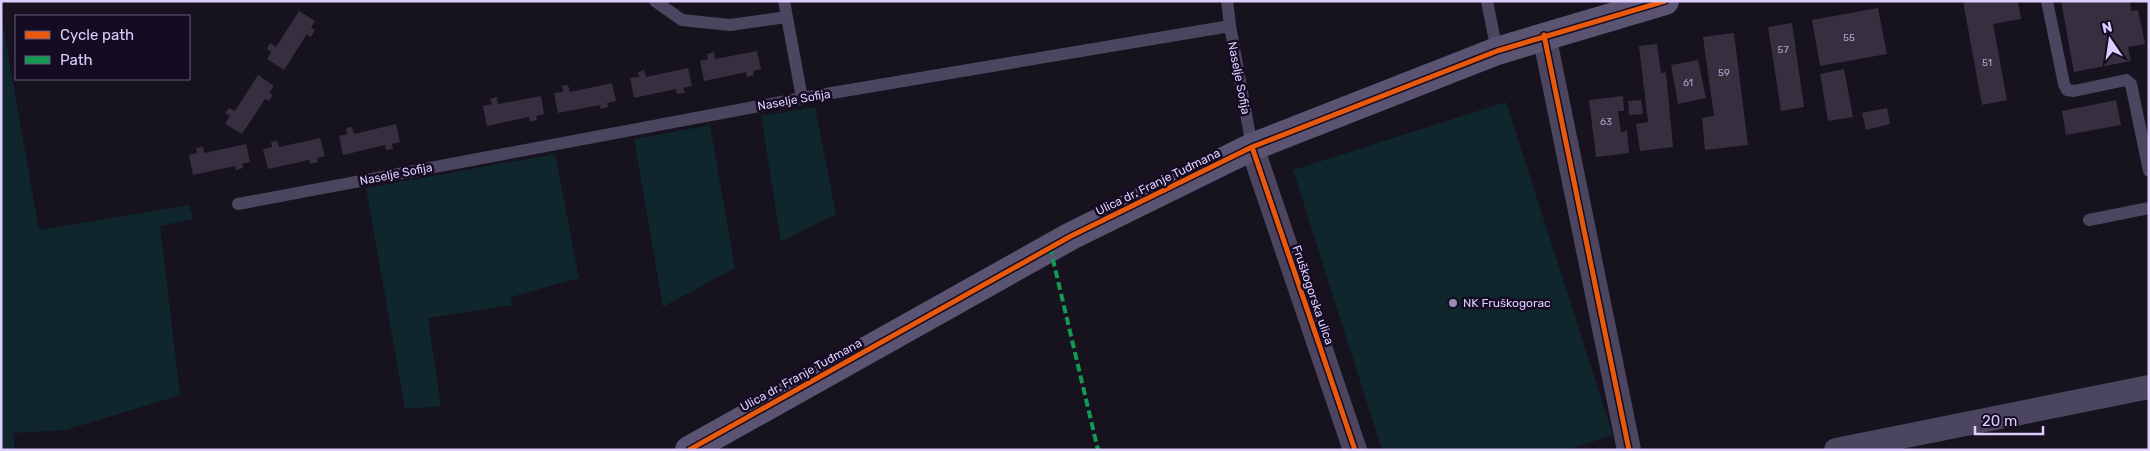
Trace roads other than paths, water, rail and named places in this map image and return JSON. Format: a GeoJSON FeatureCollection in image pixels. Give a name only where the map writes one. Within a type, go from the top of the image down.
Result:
{"type":"FeatureCollection","features":[{"type":"Feature","properties":{"kind":"main road","name":"Ulica dr. Franje Tuđmana"},"geometry":{"type":"LineString","coordinates":[[689,450],[1070,236],[1252,147],[1497,51],[1665,1]]}},
{"type":"Feature","properties":{"kind":"street"},"geometry":{"type":"LineString","coordinates":[[1544,36],[1629,450]]}},
{"type":"Feature","properties":{"kind":"street","name":"Fruškogorska ulica"},"geometry":{"type":"LineString","coordinates":[[1252,147],[1354,450]]}},
{"type":"Feature","properties":{"kind":"street"},"geometry":{"type":"LineString","coordinates":[[1836,450],[2149,387]]}},
{"type":"Feature","properties":{"kind":"lane"},"geometry":{"type":"LineString","coordinates":[[655,1],[682,20],[730,25],[787,17]]}},
{"type":"Feature","properties":{"kind":"lane"},"geometry":{"type":"LineString","coordinates":[[784,1],[802,98]]}},
{"type":"Feature","properties":{"kind":"lane"},"geometry":{"type":"LineString","coordinates":[[1228,1],[1231,33]]}},
{"type":"Feature","properties":{"kind":"lane"},"geometry":{"type":"LineString","coordinates":[[1487,1],[1497,51]]}},
{"type":"Feature","properties":{"kind":"lane"},"geometry":{"type":"LineString","coordinates":[[2047,1],[2064,84],[2067,90],[2074,91],[2126,80],[2131,84],[2149,171]]}},
{"type":"Feature","properties":{"kind":"lane","name":"Naselje Sofija"},"geometry":{"type":"LineString","coordinates":[[238,204],[802,98],[1230,26],[1252,147]]}},
{"type":"Feature","properties":{"kind":"lane"},"geometry":{"type":"LineString","coordinates":[[2089,220],[2149,208]]}},
{"type":"Feature","properties":{"kind":"place","name":"NK Fruškogorac"},"geometry":{"type":"Point","coordinates":[1453,303]}}]}
